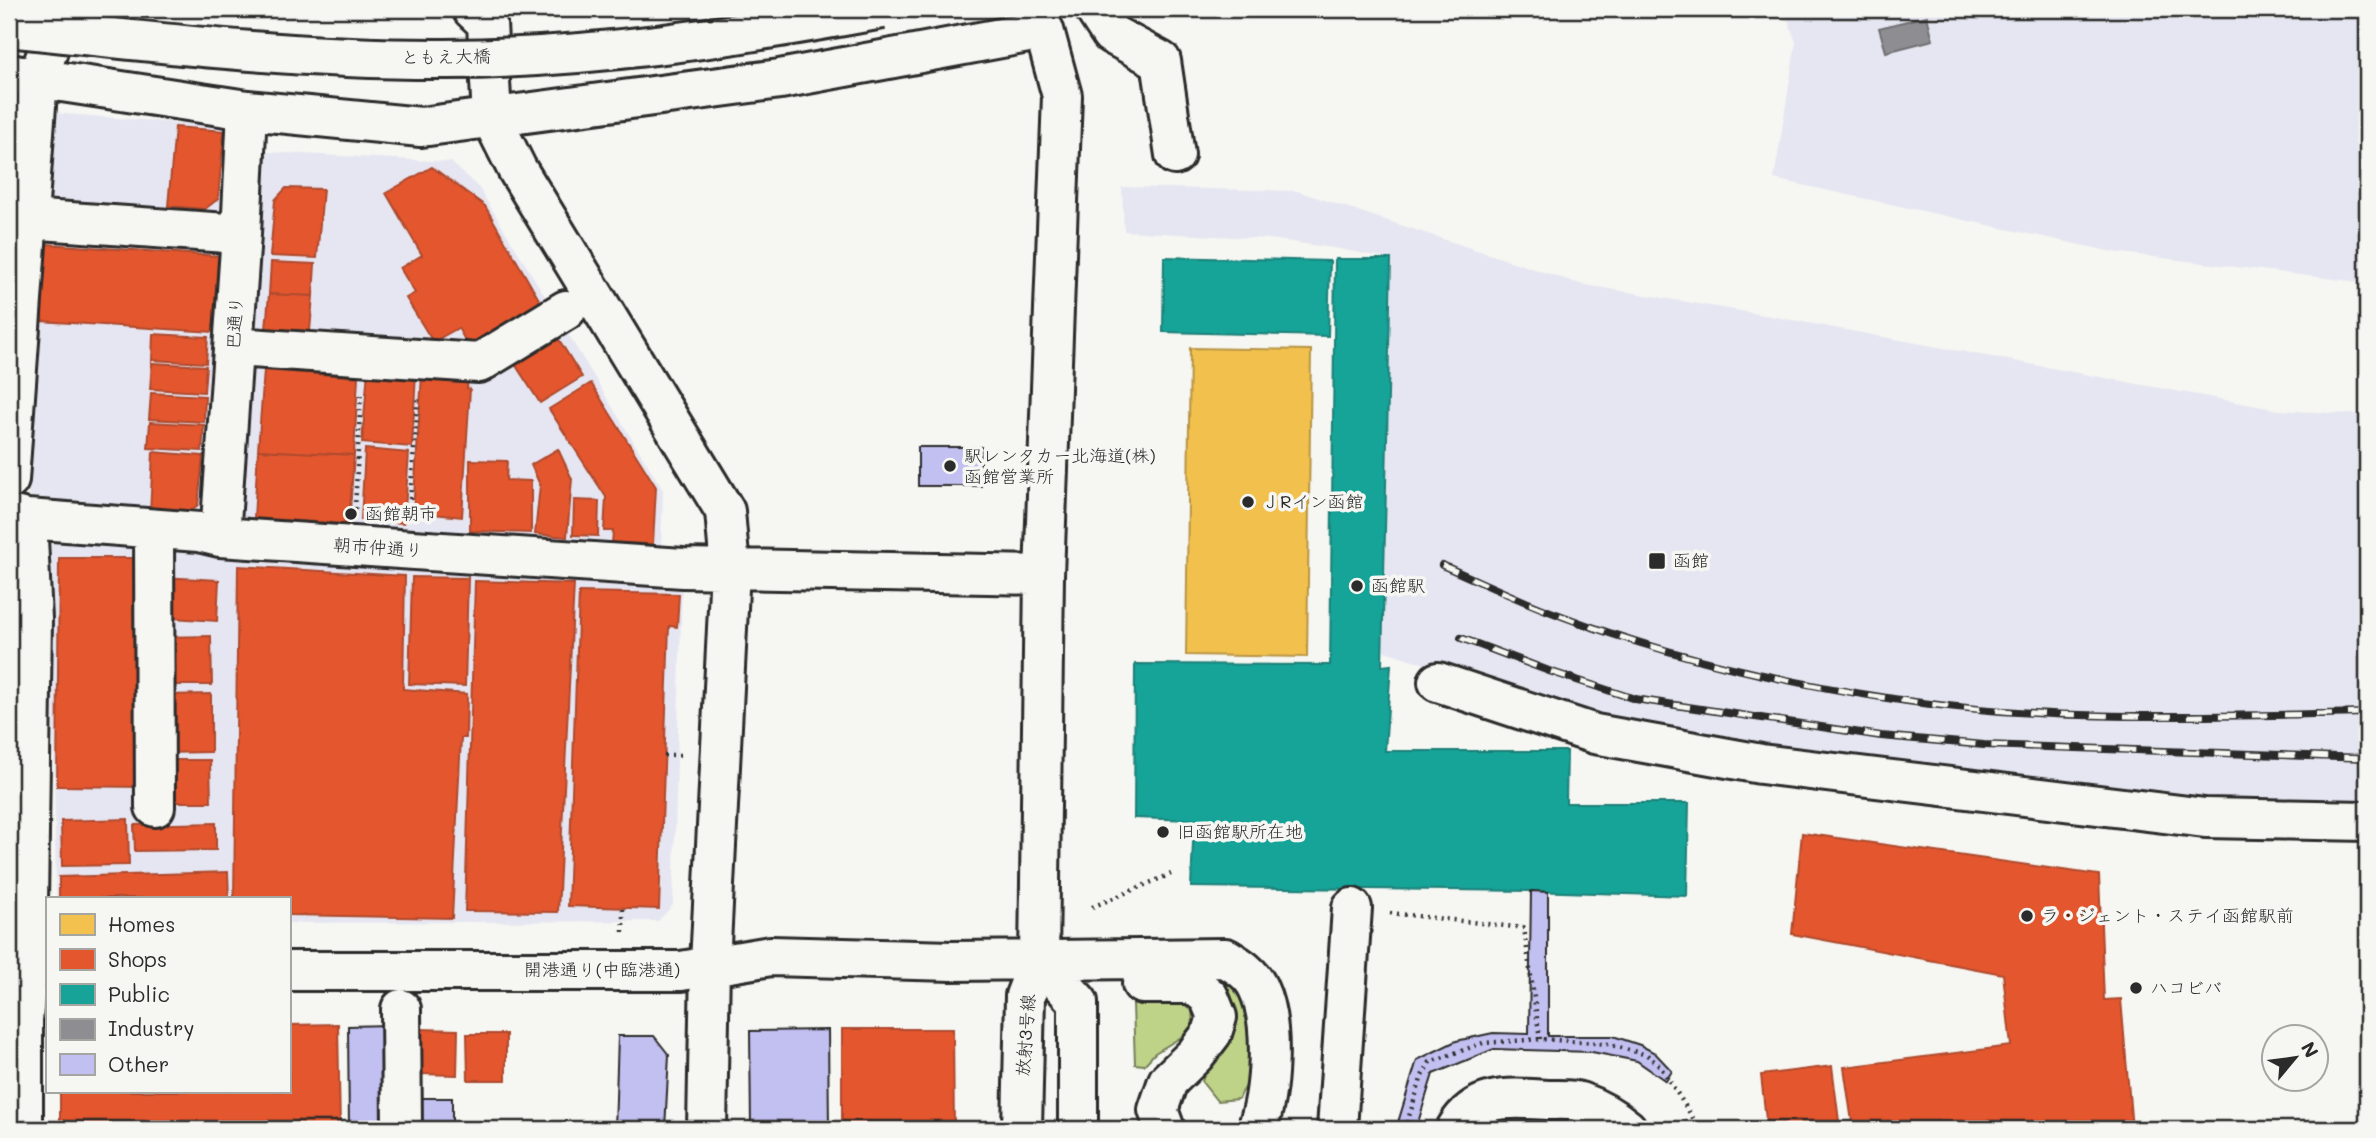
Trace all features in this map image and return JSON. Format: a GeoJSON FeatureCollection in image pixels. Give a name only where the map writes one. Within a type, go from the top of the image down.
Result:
{"type":"FeatureCollection","features":[{"type":"Feature","properties":{"kind":"street"},"geometry":{"type":"LineString","coordinates":[[9,480],[13,354],[27,219],[23,76],[63,9]]}},
{"type":"Feature","properties":{"kind":"street","name":"ともえ大橋"},"geometry":{"type":"LineString","coordinates":[[9,26],[256,51],[437,60],[642,47],[752,33],[882,9]]}},
{"type":"Feature","properties":{"kind":"street"},"geometry":{"type":"LineString","coordinates":[[23,76],[247,110],[421,127],[780,79],[1044,30],[1099,10],[1111,34],[1161,61],[1175,155]]}},
{"type":"Feature","properties":{"kind":"street"},"geometry":{"type":"LineString","coordinates":[[483,14],[492,119],[517,169],[725,511],[730,569],[710,964],[706,1129]]}},
{"type":"Feature","properties":{"kind":"street"},"geometry":{"type":"LineString","coordinates":[[1044,30],[1062,96],[1044,575],[1039,960],[1108,984],[1193,985],[1209,997],[1217,1017],[1212,1033],[1195,1055],[1168,1081],[1158,1110],[1165,1129]]}},
{"type":"Feature","properties":{"kind":"street","name":"巴通り"},"geometry":{"type":"LineString","coordinates":[[220,537],[247,110]]}},
{"type":"Feature","properties":{"kind":"street"},"geometry":{"type":"LineString","coordinates":[[27,219],[241,234]]}},
{"type":"Feature","properties":{"kind":"street"},"geometry":{"type":"LineString","coordinates":[[234,347],[479,363],[566,310]]}},
{"type":"Feature","properties":{"kind":"street"},"geometry":{"type":"LineString","coordinates":[[18,517],[32,620],[28,973],[23,1020],[23,1129]]}},
{"type":"Feature","properties":{"kind":"street","name":"朝市仲通り"},"geometry":{"type":"LineString","coordinates":[[18,517],[200,532],[220,537],[683,568],[1044,575]]}},
{"type":"Feature","properties":{"kind":"street"},"geometry":{"type":"LineString","coordinates":[[154,529],[155,807]]}},
{"type":"Feature","properties":{"kind":"street"},"geometry":{"type":"LineString","coordinates":[[1438,682],[1595,734],[1761,764],[2205,818],[2367,821]]}},
{"type":"Feature","properties":{"kind":"street"},"geometry":{"type":"LineString","coordinates":[[1337,1129],[1352,908]]}},
{"type":"Feature","properties":{"kind":"street","name":"開港通り(中臨港通)"},"geometry":{"type":"LineString","coordinates":[[290,971],[681,971],[710,964],[771,956],[952,961],[1226,958],[1244,969],[1258,986],[1264,1003],[1269,1049],[1265,1109],[1257,1129]]}},
{"type":"Feature","properties":{"kind":"street","name":"放射3号線"},"geometry":{"type":"LineString","coordinates":[[1022,1129],[1025,996],[1039,960],[1078,1002],[1078,1129]]}},
{"type":"Feature","properties":{"kind":"street"},"geometry":{"type":"LineString","coordinates":[[401,1009],[402,1129]]}},
{"type":"Feature","properties":{"kind":"street"},"geometry":{"type":"LineString","coordinates":[[1456,1129],[1463,1117],[1475,1107],[1496,1100],[1510,1114],[1578,1101],[1615,1119],[1627,1129]]}},
{"type":"Feature","properties":{"kind":"path"},"geometry":{"type":"LineString","coordinates":[[352,547],[363,356]]}},
{"type":"Feature","properties":{"kind":"path"},"geometry":{"type":"LineString","coordinates":[[407,550],[420,360]]}},
{"type":"Feature","properties":{"kind":"path"},"geometry":{"type":"LineString","coordinates":[[664,755],[688,755]]}},
{"type":"Feature","properties":{"kind":"path"},"geometry":{"type":"LineString","coordinates":[[1092,907],[1171,874]]}},
{"type":"Feature","properties":{"kind":"path"},"geometry":{"type":"LineString","coordinates":[[623,908],[623,932]]}},
{"type":"Feature","properties":{"kind":"path"},"geometry":{"type":"LineString","coordinates":[[1352,908],[1524,928],[1540,1039]]}},
{"type":"Feature","properties":{"kind":"shaded area"},"geometry":{"type":"Polygon","coordinates":[[[1784,9],[2367,9],[2367,283],[2113,252],[1774,179],[1796,42],[1784,9]]]}},
{"type":"Feature","properties":{"kind":"shaded area","name":"函館朝市"},"geometry":{"type":"Polygon","coordinates":[[[54,113],[229,127],[268,152],[451,162],[479,188],[663,490],[661,550],[682,584],[673,905],[658,921],[290,923],[290,897],[56,897],[52,619],[41,618],[39,508],[28,494],[54,113]]]}},
{"type":"Feature","properties":{"kind":"shaded area"},"geometry":{"type":"Polygon","coordinates":[[[1122,187],[1297,191],[1580,284],[1770,316],[2279,410],[2367,415],[2367,809],[2131,794],[1706,739],[1560,708],[1382,650],[1391,259],[1270,239],[1124,231],[1122,187]]]}},
{"type":"Feature","properties":{"kind":"green space"},"geometry":{"type":"Polygon","coordinates":[[[1223,972],[1249,999],[1251,1078],[1238,1099],[1217,1101],[1202,1082],[1208,1062],[1235,1030],[1231,999],[1224,983],[1223,972]]]}},
{"type":"Feature","properties":{"kind":"green space"},"geometry":{"type":"Polygon","coordinates":[[[1178,1002],[1192,1006],[1193,1030],[1155,1053],[1144,1065],[1135,1064],[1133,1004],[1178,1002]]]}},
{"type":"Feature","properties":{"kind":"building: Homes","name":"ＪRイン函館"},"geometry":{"type":"Polygon","coordinates":[[[1190,348],[1311,350],[1307,657],[1186,655],[1190,348]]]}},
{"type":"Feature","properties":{"kind":"building: Shops"},"geometry":{"type":"Polygon","coordinates":[[[175,127],[224,131],[218,199],[205,209],[168,206],[175,127]]]}},
{"type":"Feature","properties":{"kind":"building: Shops"},"geometry":{"type":"Polygon","coordinates":[[[432,167],[485,206],[541,303],[469,347],[458,328],[433,342],[406,298],[415,293],[400,268],[422,255],[386,193],[432,167]]]}},
{"type":"Feature","properties":{"kind":"building: Shops"},"geometry":{"type":"Polygon","coordinates":[[[286,188],[323,189],[317,258],[270,256],[275,200],[286,188]]]}},
{"type":"Feature","properties":{"kind":"building: Shops"},"geometry":{"type":"Polygon","coordinates":[[[45,244],[218,256],[213,332],[40,321],[45,244]]]}},
{"type":"Feature","properties":{"kind":"building: Shops"},"geometry":{"type":"Polygon","coordinates":[[[271,262],[315,264],[313,296],[269,294],[271,262]]]}},
{"type":"Feature","properties":{"kind":"building: Shops"},"geometry":{"type":"Polygon","coordinates":[[[269,294],[313,296],[310,331],[266,329],[269,294]]]}},
{"type":"Feature","properties":{"kind":"building: Shops"},"geometry":{"type":"Polygon","coordinates":[[[553,330],[582,377],[540,403],[511,358],[553,330]]]}},
{"type":"Feature","properties":{"kind":"building: Shops"},"geometry":{"type":"Polygon","coordinates":[[[153,334],[208,337],[206,363],[152,360],[153,334]]]}},
{"type":"Feature","properties":{"kind":"building: Shops"},"geometry":{"type":"Polygon","coordinates":[[[152,363],[206,366],[204,392],[150,389],[152,363]]]}},
{"type":"Feature","properties":{"kind":"building: Shops"},"geometry":{"type":"Polygon","coordinates":[[[264,370],[358,377],[354,455],[258,450],[264,370]]]}},
{"type":"Feature","properties":{"kind":"building: Shops"},"geometry":{"type":"Polygon","coordinates":[[[368,370],[416,373],[412,447],[362,443],[368,370]]]}},
{"type":"Feature","properties":{"kind":"building: Shops"},"geometry":{"type":"Polygon","coordinates":[[[422,375],[468,379],[467,388],[470,389],[462,517],[413,512],[422,375]]]}},
{"type":"Feature","properties":{"kind":"building: Shops"},"geometry":{"type":"Polygon","coordinates":[[[591,383],[656,487],[653,544],[612,543],[613,531],[604,531],[606,497],[549,409],[591,383]]]}},
{"type":"Feature","properties":{"kind":"building: Shops"},"geometry":{"type":"Polygon","coordinates":[[[151,393],[205,396],[204,422],[149,419],[151,393]]]}},
{"type":"Feature","properties":{"kind":"building: Shops"},"geometry":{"type":"Polygon","coordinates":[[[150,422],[204,425],[202,451],[148,448],[150,422]]]}},
{"type":"Feature","properties":{"kind":"building: Shops"},"geometry":{"type":"Polygon","coordinates":[[[365,449],[409,453],[404,523],[361,520],[365,449]]]}},
{"type":"Feature","properties":{"kind":"building: Shops"},"geometry":{"type":"Polygon","coordinates":[[[558,449],[572,479],[567,537],[535,534],[540,485],[531,465],[558,449]]]}},
{"type":"Feature","properties":{"kind":"building: Shops"},"geometry":{"type":"Polygon","coordinates":[[[258,450],[354,455],[349,524],[254,518],[258,450]]]}},
{"type":"Feature","properties":{"kind":"building: Shops"},"geometry":{"type":"Polygon","coordinates":[[[153,452],[203,456],[198,505],[185,515],[150,514],[153,452]]]}},
{"type":"Feature","properties":{"kind":"building: Shops"},"geometry":{"type":"Polygon","coordinates":[[[470,460],[507,461],[506,480],[531,481],[531,533],[470,531],[470,460]]]}},
{"type":"Feature","properties":{"kind":"building: Shops"},"geometry":{"type":"Polygon","coordinates":[[[574,500],[599,501],[598,536],[573,535],[574,500]]]}},
{"type":"Feature","properties":{"kind":"building: Shops"},"geometry":{"type":"Polygon","coordinates":[[[59,558],[146,558],[145,787],[57,786],[59,558]]]}},
{"type":"Feature","properties":{"kind":"building: Shops"},"geometry":{"type":"Polygon","coordinates":[[[238,566],[405,576],[403,689],[467,694],[466,738],[461,738],[452,918],[290,915],[290,897],[234,897],[238,566]]]}},
{"type":"Feature","properties":{"kind":"building: Shops"},"geometry":{"type":"Polygon","coordinates":[[[160,577],[219,580],[217,621],[158,617],[160,577]]]}},
{"type":"Feature","properties":{"kind":"building: Shops"},"geometry":{"type":"Polygon","coordinates":[[[412,577],[468,578],[465,686],[409,684],[412,577]]]}},
{"type":"Feature","properties":{"kind":"building: Shops"},"geometry":{"type":"Polygon","coordinates":[[[475,581],[574,584],[558,912],[465,911],[475,581]]]}},
{"type":"Feature","properties":{"kind":"building: Shops"},"geometry":{"type":"Polygon","coordinates":[[[579,592],[679,594],[677,627],[669,626],[659,909],[568,906],[579,592]]]}},
{"type":"Feature","properties":{"kind":"building: Shops"},"geometry":{"type":"Polygon","coordinates":[[[211,636],[212,685],[162,685],[161,637],[211,636]]]}},
{"type":"Feature","properties":{"kind":"building: Shops"},"geometry":{"type":"Polygon","coordinates":[[[211,694],[211,752],[164,753],[163,695],[211,694]]]}},
{"type":"Feature","properties":{"kind":"building: Shops"},"geometry":{"type":"Polygon","coordinates":[[[165,760],[210,760],[211,802],[166,802],[165,760]]]}},
{"type":"Feature","properties":{"kind":"building: Shops"},"geometry":{"type":"Polygon","coordinates":[[[128,819],[129,865],[62,866],[61,821],[128,819]]]}},
{"type":"Feature","properties":{"kind":"building: Shops"},"geometry":{"type":"Polygon","coordinates":[[[216,823],[216,850],[135,851],[134,825],[216,823]]]}},
{"type":"Feature","properties":{"kind":"building: Shops"},"geometry":{"type":"Polygon","coordinates":[[[1802,833],[2099,875],[2104,1000],[2121,999],[2132,1129],[1853,1129],[1844,1067],[2011,1046],[2003,974],[1792,934],[1802,833]]]}},
{"type":"Feature","properties":{"kind":"building: Shops"},"geometry":{"type":"Polygon","coordinates":[[[228,872],[229,897],[59,897],[59,877],[228,872]]]}},
{"type":"Feature","properties":{"kind":"building: Shops"},"geometry":{"type":"Polygon","coordinates":[[[338,1024],[340,1129],[60,1129],[60,1092],[290,1092],[290,1025],[338,1024]]]}},
{"type":"Feature","properties":{"kind":"building: Shops"},"geometry":{"type":"Polygon","coordinates":[[[420,1029],[458,1030],[457,1075],[419,1074],[420,1029]]]}},
{"type":"Feature","properties":{"kind":"building: Shops"},"geometry":{"type":"Polygon","coordinates":[[[842,1029],[953,1029],[954,1129],[842,1129],[842,1029]]]}},
{"type":"Feature","properties":{"kind":"building: Shops"},"geometry":{"type":"Polygon","coordinates":[[[467,1034],[506,1034],[506,1080],[468,1080],[467,1034]]]}},
{"type":"Feature","properties":{"kind":"building: Shops"},"geometry":{"type":"Polygon","coordinates":[[[1832,1066],[1840,1129],[1767,1129],[1761,1075],[1832,1066]]]}},
{"type":"Feature","properties":{"kind":"building: Public"},"geometry":{"type":"Polygon","coordinates":[[[1164,257],[1330,261],[1328,336],[1163,332],[1164,257]]]}},
{"type":"Feature","properties":{"kind":"building: Public","name":"函館駅"},"geometry":{"type":"Polygon","coordinates":[[[1335,259],[1391,259],[1382,666],[1391,665],[1385,751],[1567,751],[1566,803],[1689,803],[1687,896],[1531,891],[1191,887],[1194,820],[1134,818],[1135,664],[1330,665],[1335,259]]]}},
{"type":"Feature","properties":{"kind":"building: Industry"},"geometry":{"type":"Polygon","coordinates":[[[1927,16],[1933,40],[1886,52],[1879,28],[1927,16]]]}},
{"type":"Feature","properties":{"kind":"building: Other","name":"駅レンタカー北海道(株) 函館営業所"},"geometry":{"type":"Polygon","coordinates":[[[918,447],[981,447],[981,486],[918,486],[918,447]]]}},
{"type":"Feature","properties":{"kind":"building: Other"},"geometry":{"type":"Polygon","coordinates":[[[1531,891],[1548,892],[1548,1036],[1613,1036],[1655,1053],[1672,1071],[1666,1081],[1637,1061],[1592,1052],[1494,1049],[1433,1074],[1416,1129],[1396,1129],[1417,1060],[1456,1041],[1493,1033],[1529,1034],[1531,891]]]}},
{"type":"Feature","properties":{"kind":"building: Other"},"geometry":{"type":"Polygon","coordinates":[[[389,1025],[392,1129],[349,1129],[348,1026],[389,1025]]]}},
{"type":"Feature","properties":{"kind":"building: Other"},"geometry":{"type":"Polygon","coordinates":[[[828,1030],[829,1129],[751,1129],[750,1031],[828,1030]]]}},
{"type":"Feature","properties":{"kind":"building: Other"},"geometry":{"type":"Polygon","coordinates":[[[618,1036],[654,1036],[669,1055],[665,1129],[615,1129],[618,1036]]]}},
{"type":"Feature","properties":{"kind":"building: Other"},"geometry":{"type":"Polygon","coordinates":[[[418,1098],[452,1098],[452,1128],[419,1128],[418,1098]]]}},
{"type":"Feature","properties":{"kind":"railway"},"geometry":{"type":"LineString","coordinates":[[1442,565],[1544,610],[1639,642],[1762,675],[1887,698],[1946,706],[2066,715],[2367,713]]}},
{"type":"Feature","properties":{"kind":"railway"},"geometry":{"type":"LineString","coordinates":[[1461,638],[1635,699],[1881,736],[1984,745],[2367,758]]}},
{"type":"Feature","properties":{"kind":"place","name":"駅レンタカー北海道(株) 函館営業所"},"geometry":{"type":"Point","coordinates":[950,466]}},
{"type":"Feature","properties":{"kind":"place","name":"ＪRイン函館"},"geometry":{"type":"Point","coordinates":[1248,502]}},
{"type":"Feature","properties":{"kind":"place","name":"函館朝市"},"geometry":{"type":"Point","coordinates":[351,514]}},
{"type":"Feature","properties":{"kind":"place","name":"函館"},"geometry":{"type":"Point","coordinates":[1657,561]}},
{"type":"Feature","properties":{"kind":"place","name":"函館駅"},"geometry":{"type":"Point","coordinates":[1357,586]}},
{"type":"Feature","properties":{"kind":"place","name":"旧函館駅所在地"},"geometry":{"type":"Point","coordinates":[1163,832]}},
{"type":"Feature","properties":{"kind":"place","name":"ラ・ジェント・ステイ函館駅前"},"geometry":{"type":"Point","coordinates":[2027,916]}},
{"type":"Feature","properties":{"kind":"place","name":"ハコビバ"},"geometry":{"type":"Point","coordinates":[2136,988]}}]}
